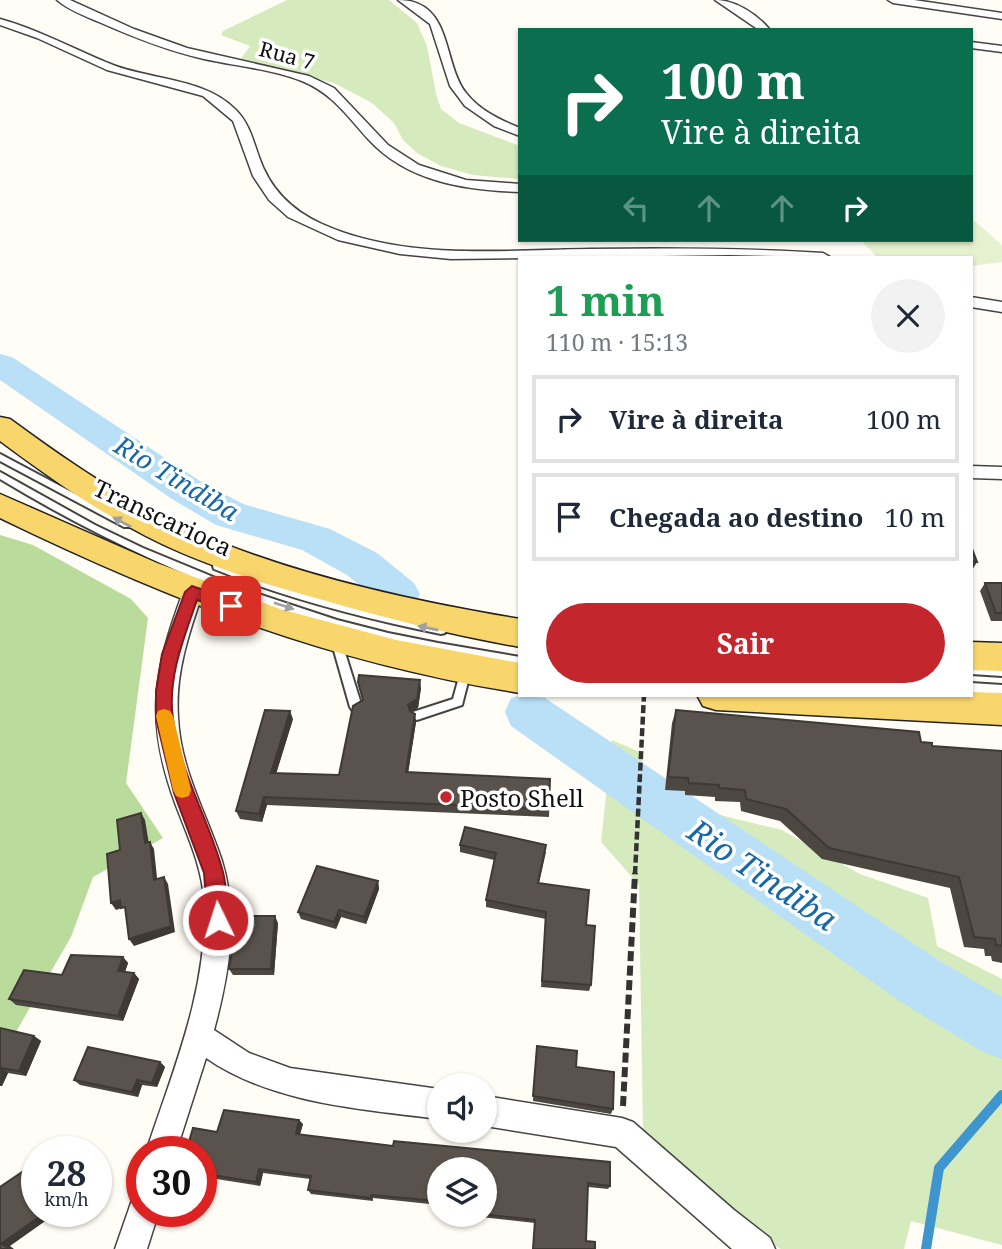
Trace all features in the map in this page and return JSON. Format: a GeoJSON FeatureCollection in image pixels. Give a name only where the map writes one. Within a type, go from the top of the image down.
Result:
{"type":"FeatureCollection","features":[{"type":"Feature","properties":{"kind":"main road"},"geometry":{"type":"LineString","coordinates":[[0,426],[69,478],[192,545],[254,568],[507,636]]}},
{"type":"Feature","properties":{"kind":"main road"},"geometry":{"type":"LineString","coordinates":[[0,505],[192,592],[378,650],[466,670],[518,678]]}},
{"type":"Feature","properties":{"kind":"main road"},"geometry":{"type":"LineString","coordinates":[[973,656],[1002,657]]}},
{"type":"Feature","properties":{"kind":"main road"},"geometry":{"type":"LineString","coordinates":[[757,697],[1002,709]]}},
{"type":"Feature","properties":{"kind":"street","name":"Rua 7"},"geometry":{"type":"LineString","coordinates":[[62,0],[139,36],[171,47],[274,70],[324,86],[338,95],[384,148],[428,173],[456,182],[518,188]]}},
{"type":"Feature","properties":{"kind":"street"},"geometry":{"type":"LineString","coordinates":[[403,0],[427,16],[435,25],[443,39],[451,76],[467,103],[494,121],[518,131]]}},
{"type":"Feature","properties":{"kind":"street"},"geometry":{"type":"LineString","coordinates":[[720,0],[748,15],[763,28]]}},
{"type":"Feature","properties":{"kind":"street"},"geometry":{"type":"LineString","coordinates":[[893,0],[1002,16]]}},
{"type":"Feature","properties":{"kind":"street"},"geometry":{"type":"LineString","coordinates":[[0,22],[41,36],[111,68],[207,94],[219,101],[241,121],[260,177],[268,190],[302,220],[327,232],[405,251],[451,255],[729,251],[807,256]]}},
{"type":"Feature","properties":{"kind":"street"},"geometry":{"type":"LineString","coordinates":[[973,45],[1002,50]]}},
{"type":"Feature","properties":{"kind":"street"},"geometry":{"type":"LineString","coordinates":[[973,302],[1002,307]]}},
{"type":"Feature","properties":{"kind":"street"},"geometry":{"type":"LineString","coordinates":[[973,472],[1002,473]]}},
{"type":"Feature","properties":{"kind":"street"},"geometry":{"type":"LineString","coordinates":[[166,1136],[197,1035],[218,941],[214,873],[183,793],[164,719],[164,691],[170,654],[192,592]]}},
{"type":"Feature","properties":{"kind":"street"},"geometry":{"type":"LineString","coordinates":[[197,1035],[241,1065],[290,1082],[427,1102]]}},
{"type":"Feature","properties":{"kind":"street"},"geometry":{"type":"LineString","coordinates":[[497,1113],[622,1133],[641,1146],[710,1214],[759,1249]]}},
{"type":"Feature","properties":{"kind":"street"},"geometry":{"type":"LineString","coordinates":[[131,1249],[138,1227]]}},
{"type":"Feature","properties":{"kind":"lane","name":"Transcarioca"},"geometry":{"type":"LineString","coordinates":[[0,457],[136,530],[247,579],[396,621],[456,634]]}},
{"type":"Feature","properties":{"kind":"lane","name":"Transcarioca"},"geometry":{"type":"LineString","coordinates":[[0,475],[117,540],[235,591],[389,638],[518,661]]}},
{"type":"Feature","properties":{"kind":"lane"},"geometry":{"type":"LineString","coordinates":[[335,638],[356,707]]}},
{"type":"Feature","properties":{"kind":"lane"},"geometry":{"type":"LineString","coordinates":[[417,715],[458,702],[466,670]]}},
{"type":"Feature","properties":{"kind":"lane"},"geometry":{"type":"LineString","coordinates":[[973,670],[1002,672]]}},
{"type":"Feature","properties":{"kind":"lane"},"geometry":{"type":"LineString","coordinates":[[973,688],[1002,690]]}},
{"type":"Feature","properties":{"kind":"path"},"geometry":{"type":"LineString","coordinates":[[622,1133],[642,779],[644,697]]}},
{"type":"Feature","properties":{"kind":"green space"},"geometry":{"type":"Polygon","coordinates":[[[287,0],[389,0],[417,23],[427,46],[441,109],[459,123],[518,145],[518,179],[473,175],[441,166],[417,153],[403,140],[394,123],[372,103],[334,83],[240,60],[250,46],[221,35],[223,31],[287,0]]]}},
{"type":"Feature","properties":{"kind":"green space"},"geometry":{"type":"Polygon","coordinates":[[[973,220],[1002,245],[1002,262],[973,266],[973,256],[876,256],[863,242],[973,242],[973,220]]]}},
{"type":"Feature","properties":{"kind":"green space"},"geometry":{"type":"Polygon","coordinates":[[[0,535],[33,545],[131,599],[148,618],[126,783],[163,838],[93,877],[71,937],[6,1049],[0,1084],[0,535]]]}},
{"type":"Feature","properties":{"kind":"green space"},"geometry":{"type":"Polygon","coordinates":[[[612,740],[642,753],[642,776],[687,807],[782,830],[860,874],[928,898],[937,946],[1002,979],[1002,1245],[911,1221],[904,1249],[781,1249],[745,1230],[643,1133],[639,885],[601,842],[612,740]]]}},
{"type":"Feature","properties":{"kind":"building"},"geometry":{"type":"Polygon","coordinates":[[[985,583],[1002,583],[1002,613],[996,613],[985,583]]]}},
{"type":"Feature","properties":{"kind":"building"},"geometry":{"type":"Polygon","coordinates":[[[359,675],[420,680],[417,699],[408,705],[410,711],[415,714],[406,772],[550,779],[549,809],[264,797],[259,814],[236,811],[265,710],[290,711],[271,773],[339,775],[353,706],[363,700],[359,675]]]}},
{"type":"Feature","properties":{"kind":"building"},"geometry":{"type":"Polygon","coordinates":[[[676,710],[919,732],[921,742],[932,743],[932,746],[1002,751],[1002,946],[996,945],[995,939],[974,937],[959,877],[829,848],[786,809],[746,799],[745,790],[689,783],[688,778],[668,777],[676,710]]]}},
{"type":"Feature","properties":{"kind":"building"},"geometry":{"type":"Polygon","coordinates":[[[141,813],[145,843],[150,842],[154,880],[164,877],[171,926],[129,939],[125,907],[121,908],[120,900],[111,903],[107,854],[120,850],[117,820],[141,813]]]}},
{"type":"Feature","properties":{"kind":"building"},"geometry":{"type":"Polygon","coordinates":[[[465,827],[546,845],[538,883],[589,890],[586,925],[595,926],[591,985],[542,981],[546,912],[486,900],[496,853],[460,845],[465,827]]]}},
{"type":"Feature","properties":{"kind":"building"},"geometry":{"type":"Polygon","coordinates":[[[317,866],[378,881],[364,917],[339,910],[334,922],[298,912],[317,866]]]}},
{"type":"Feature","properties":{"kind":"building"},"geometry":{"type":"Polygon","coordinates":[[[238,916],[275,916],[271,969],[229,969],[238,916]]]}},
{"type":"Feature","properties":{"kind":"building"},"geometry":{"type":"Polygon","coordinates":[[[71,955],[123,957],[118,971],[134,973],[118,1016],[9,999],[24,970],[62,975],[71,955]]]}},
{"type":"Feature","properties":{"kind":"building"},"geometry":{"type":"Polygon","coordinates":[[[0,1028],[34,1036],[19,1071],[0,1070],[0,1028]]]}},
{"type":"Feature","properties":{"kind":"building"},"geometry":{"type":"Polygon","coordinates":[[[537,1046],[577,1051],[576,1067],[614,1072],[613,1109],[533,1096],[537,1046]]]}},
{"type":"Feature","properties":{"kind":"building"},"geometry":{"type":"Polygon","coordinates":[[[88,1047],[160,1062],[152,1083],[137,1080],[132,1092],[74,1080],[88,1047]]]}},
{"type":"Feature","properties":{"kind":"building"},"geometry":{"type":"Polygon","coordinates":[[[224,1110],[299,1120],[296,1134],[393,1146],[394,1141],[610,1162],[610,1186],[588,1183],[586,1241],[595,1242],[595,1249],[533,1249],[535,1220],[497,1216],[497,1157],[427,1157],[427,1200],[371,1195],[371,1198],[308,1190],[311,1176],[259,1169],[256,1182],[217,1176],[217,1136],[191,1136],[193,1128],[217,1132],[224,1110]]]}},
{"type":"Feature","properties":{"kind":"building"},"geometry":{"type":"Polygon","coordinates":[[[21,1173],[21,1227],[25,1227],[1,1244],[0,1240],[0,1187],[21,1173]]]}},
{"type":"Feature","properties":{"kind":"waterway","name":"Rio Tindiba"},"geometry":{"type":"LineString","coordinates":[[0,364],[186,490],[230,515],[316,539],[362,564],[399,594]]}},
{"type":"Feature","properties":{"kind":"waterway","name":"Rio Tindiba"},"geometry":{"type":"LineString","coordinates":[[528,712],[921,982],[1002,1030]]}},
{"type":"Feature","properties":{"kind":"waterway"},"geometry":{"type":"LineString","coordinates":[[926,1249],[939,1168],[1002,1095]]}},
{"type":"Feature","properties":{"kind":"slow traffic"},"geometry":{"type":"LineString","coordinates":[[164,716],[182,790]]}},
{"type":"Feature","properties":{"kind":"place","name":"Posto Shell"},"geometry":{"type":"Point","coordinates":[446,797]}},
{"type":"Feature","properties":{"kind":"route"},"geometry":{"type":"LineString","coordinates":[[218,920],[214,873],[183,793],[164,719],[164,691],[170,654],[192,592],[231,606]]}}]}
